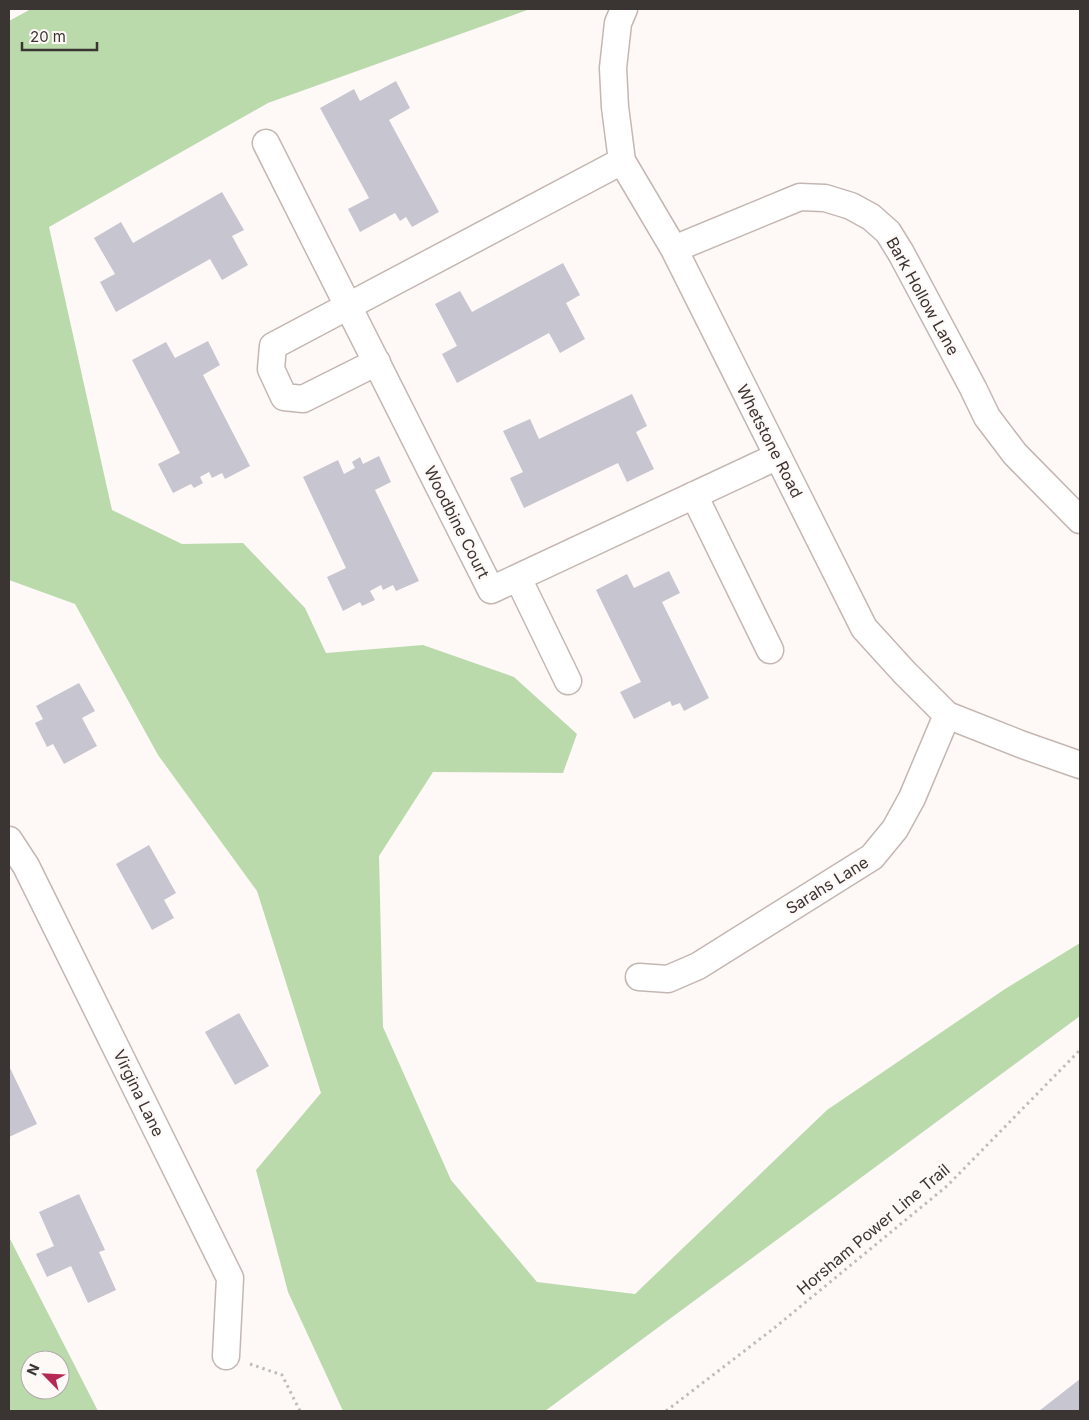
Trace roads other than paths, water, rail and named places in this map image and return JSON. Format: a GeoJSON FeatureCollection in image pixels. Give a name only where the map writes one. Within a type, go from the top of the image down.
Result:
{"type":"FeatureCollection","features":[{"type":"Feature","properties":{"kind":"street","name":"Whetstone Road"},"geometry":{"type":"LineString","coordinates":[[624,9],[618,22],[613,68],[615,107],[622,161],[674,249],[864,628],[947,715],[1080,765]]}},
{"type":"Feature","properties":{"kind":"street","name":"Woodbine Court"},"geometry":{"type":"LineString","coordinates":[[266,143],[492,590],[778,456]]}},
{"type":"Feature","properties":{"kind":"street"},"geometry":{"type":"LineString","coordinates":[[377,362],[303,399],[284,397],[271,369],[273,346],[622,161]]}},
{"type":"Feature","properties":{"kind":"street","name":"Bark Hollow Lane"},"geometry":{"type":"LineString","coordinates":[[674,249],[800,197],[825,198],[851,206],[871,217],[888,232],[901,253],[974,388],[987,417],[1015,454],[1080,520]]}},
{"type":"Feature","properties":{"kind":"street"},"geometry":{"type":"LineString","coordinates":[[694,495],[770,650]]}},
{"type":"Feature","properties":{"kind":"street"},"geometry":{"type":"LineString","coordinates":[[518,578],[568,681]]}},
{"type":"Feature","properties":{"kind":"street","name":"Sarahs Lane"},"geometry":{"type":"LineString","coordinates":[[639,977],[668,979],[698,966],[872,857],[895,829],[912,798],[947,715]]}},
{"type":"Feature","properties":{"kind":"street","name":"Virgina Lane"},"geometry":{"type":"LineString","coordinates":[[9,840],[30,874],[230,1278],[226,1356]]}}]}
